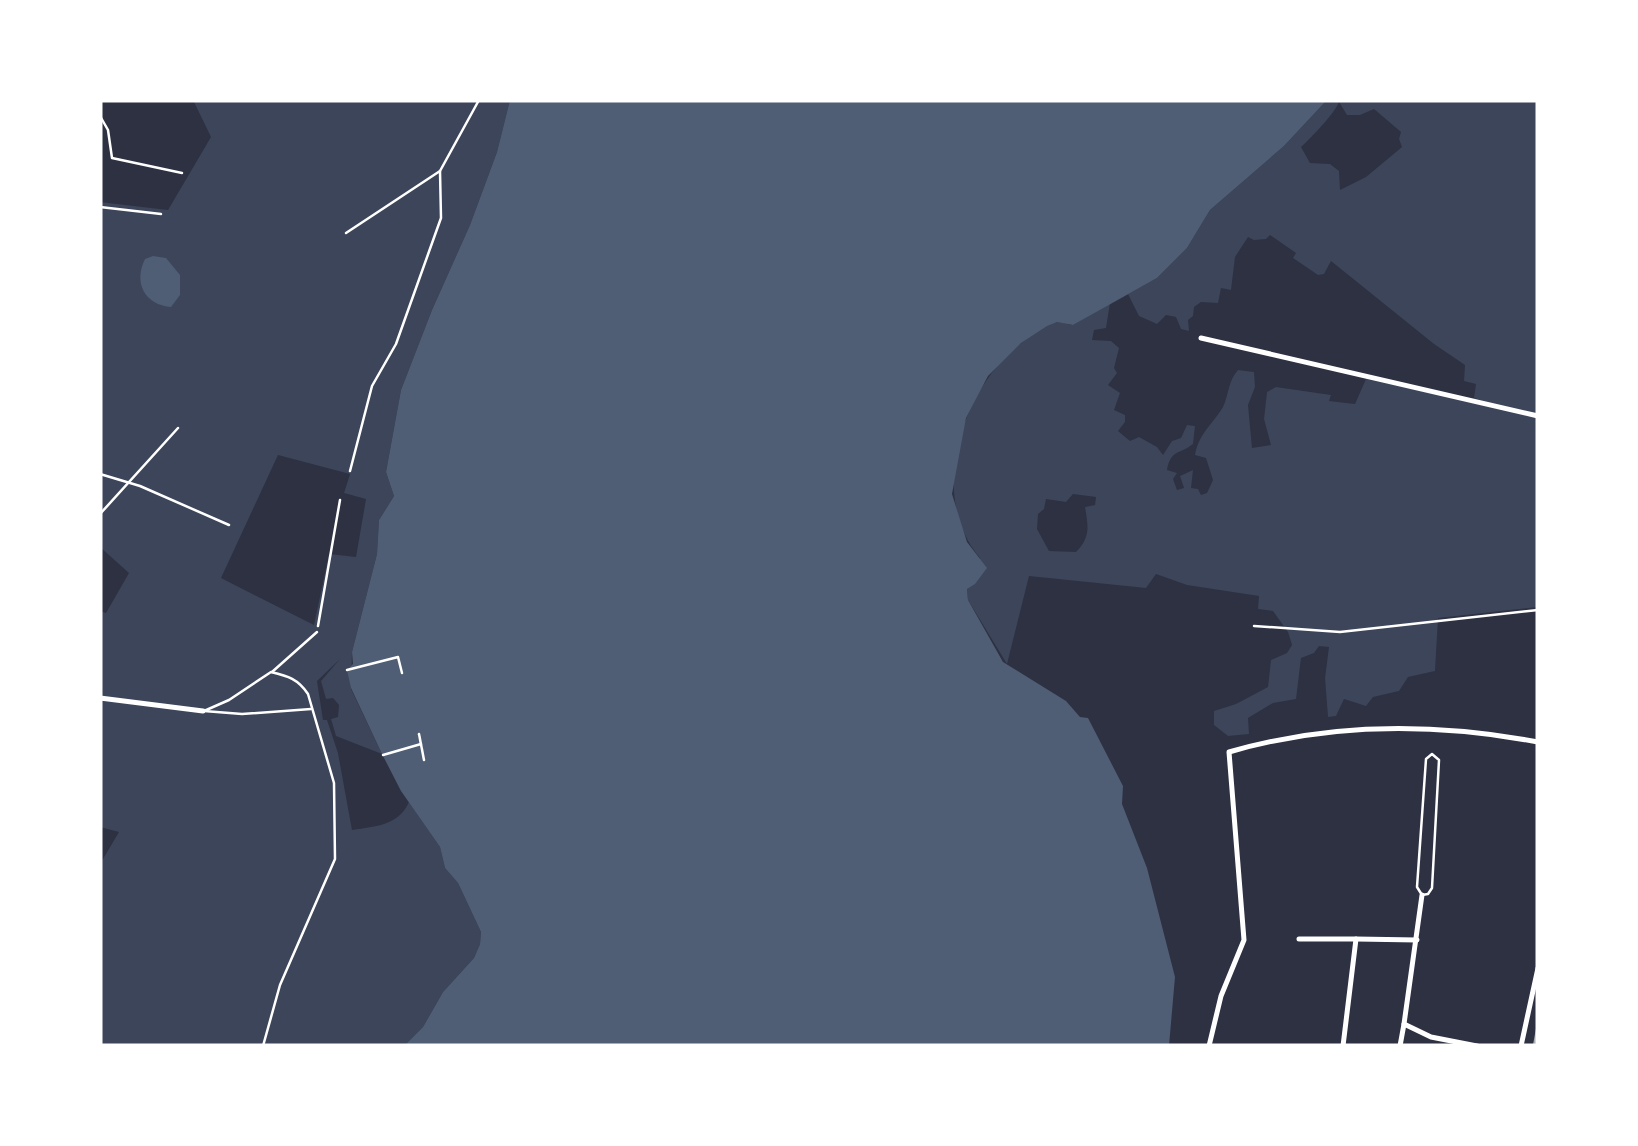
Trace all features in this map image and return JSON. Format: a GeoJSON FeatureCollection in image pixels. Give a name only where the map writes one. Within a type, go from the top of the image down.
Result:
{"type":"FeatureCollection","features":[{"type":"Feature","properties":{"kind":"street"},"geometry":{"type":"LineString","coordinates":[[1202,338],[1538,416]]}},
{"type":"Feature","properties":{"kind":"street"},"geometry":{"type":"LineString","coordinates":[[100,698],[202,711]]}},
{"type":"Feature","properties":{"kind":"street"},"geometry":{"type":"LineString","coordinates":[[1209,1046],[1220,996],[1244,940],[1229,752],[1276,740],[1408,728],[1444,728],[1538,742]]}},
{"type":"Feature","properties":{"kind":"street"},"geometry":{"type":"LineString","coordinates":[[1400,1046],[1422,895]]}},
{"type":"Feature","properties":{"kind":"street"},"geometry":{"type":"LineString","coordinates":[[1343,1046],[1356,939]]}},
{"type":"Feature","properties":{"kind":"street"},"geometry":{"type":"LineString","coordinates":[[1298,940],[1417,940]]}},
{"type":"Feature","properties":{"kind":"street"},"geometry":{"type":"LineString","coordinates":[[1521,1046],[1538,968]]}},
{"type":"Feature","properties":{"kind":"street"},"geometry":{"type":"LineString","coordinates":[[1404,1024],[1431,1037],[1477,1046]]}},
{"type":"Feature","properties":{"kind":"lane"},"geometry":{"type":"LineString","coordinates":[[100,116],[108,130],[112,158],[182,173]]}},
{"type":"Feature","properties":{"kind":"lane"},"geometry":{"type":"LineString","coordinates":[[100,207],[162,214]]}},
{"type":"Feature","properties":{"kind":"lane"},"geometry":{"type":"LineString","coordinates":[[1254,626],[1340,632],[1538,610]]}},
{"type":"Feature","properties":{"kind":"lane"},"geometry":{"type":"LineString","coordinates":[[202,711],[229,700],[271,672],[317,632]]}},
{"type":"Feature","properties":{"kind":"lane"},"geometry":{"type":"LineString","coordinates":[[264,1046],[280,985],[335,859],[334,784],[312,709],[300,683],[271,672]]}},
{"type":"Feature","properties":{"kind":"lane"},"geometry":{"type":"LineString","coordinates":[[202,711],[242,714],[312,709]]}},
{"type":"Feature","properties":{"kind":"lane"},"geometry":{"type":"LineString","coordinates":[[1432,754],[1439,760],[1432,888],[1422,895],[1416,887],[1426,759],[1432,754]]}},
{"type":"Feature","properties":{"kind":"path"},"geometry":{"type":"LineString","coordinates":[[346,233],[440,171],[480,100]]}},
{"type":"Feature","properties":{"kind":"path"},"geometry":{"type":"LineString","coordinates":[[350,471],[372,386],[396,344],[441,218],[440,171]]}},
{"type":"Feature","properties":{"kind":"path"},"geometry":{"type":"LineString","coordinates":[[100,514],[178,428]]}},
{"type":"Feature","properties":{"kind":"path"},"geometry":{"type":"LineString","coordinates":[[100,474],[228,525]]}},
{"type":"Feature","properties":{"kind":"path"},"geometry":{"type":"LineString","coordinates":[[317,632],[340,500]]}},
{"type":"Feature","properties":{"kind":"path"},"geometry":{"type":"LineString","coordinates":[[347,670],[398,656],[402,674]]}},
{"type":"Feature","properties":{"kind":"path"},"geometry":{"type":"LineString","coordinates":[[419,734],[424,760]]}},
{"type":"Feature","properties":{"kind":"path"},"geometry":{"type":"LineString","coordinates":[[383,754],[421,744]]}},
{"type":"Feature","properties":{"kind":"shaded area"},"geometry":{"type":"Polygon","coordinates":[[[174,100],[510,100],[497,152],[470,225],[401,390],[386,472],[394,496],[379,520],[377,554],[352,652],[351,689],[382,754],[336,736],[331,719],[338,717],[339,705],[333,698],[326,699],[321,681],[340,659],[317,681],[323,720],[327,720],[338,753],[352,830],[392,820],[409,802],[440,847],[445,868],[458,883],[481,932],[474,958],[443,992],[423,1027],[404,1046],[100,1046],[100,864],[119,832],[100,827],[100,611],[106,613],[129,573],[100,547],[100,202],[168,210],[211,137],[194,102],[174,100]],[[278,455],[221,578],[314,625],[329,554],[356,557],[366,499],[344,493],[350,474],[278,455]]]}},
{"type":"Feature","properties":{"kind":"shaded area"},"geometry":{"type":"Polygon","coordinates":[[[510,100],[1327,100],[1284,146],[1210,210],[1187,248],[1157,278],[1073,325],[1057,322],[1047,326],[1021,343],[988,376],[966,418],[952,494],[967,542],[987,568],[967,589],[968,600],[1003,662],[1066,701],[1080,717],[1088,718],[1123,786],[1122,804],[1147,868],[1175,977],[1169,1046],[404,1046],[423,1027],[443,992],[474,958],[481,932],[458,883],[445,868],[440,847],[401,791],[382,754],[351,688],[347,670],[353,664],[352,652],[377,554],[379,520],[394,496],[386,472],[401,390],[470,225],[497,152],[510,100]]]}},
{"type":"Feature","properties":{"kind":"shaded area"},"geometry":{"type":"Polygon","coordinates":[[[1327,100],[1538,100],[1538,607],[1438,618],[1435,671],[1408,677],[1399,691],[1373,697],[1366,706],[1344,699],[1336,716],[1328,717],[1325,678],[1329,647],[1319,646],[1314,653],[1301,658],[1296,699],[1273,703],[1248,718],[1249,734],[1228,736],[1214,725],[1214,711],[1268,687],[1271,660],[1287,653],[1292,645],[1273,611],[1258,609],[1259,596],[1187,585],[1156,574],[1146,588],[1029,576],[1007,664],[968,600],[967,589],[980,558],[964,532],[955,503],[954,473],[969,412],[1003,360],[1045,326],[1058,322],[1073,325],[1110,303],[1106,328],[1094,330],[1092,340],[1111,341],[1119,348],[1114,368],[1117,373],[1108,385],[1120,393],[1114,410],[1125,415],[1118,431],[1130,441],[1139,437],[1163,455],[1172,441],[1181,438],[1187,425],[1195,426],[1193,444],[1173,455],[1167,470],[1177,473],[1173,479],[1177,490],[1184,488],[1180,476],[1193,470],[1191,488],[1198,489],[1201,495],[1207,493],[1213,480],[1206,458],[1195,455],[1197,447],[1223,407],[1238,370],[1254,372],[1255,387],[1248,405],[1252,448],[1271,445],[1264,419],[1267,392],[1276,387],[1331,395],[1329,401],[1355,404],[1366,379],[1517,412],[1474,398],[1476,384],[1464,381],[1465,365],[1331,261],[1324,274],[1318,275],[1270,235],[1266,239],[1248,237],[1235,257],[1231,290],[1221,288],[1218,303],[1201,302],[1194,307],[1188,320],[1189,331],[1181,329],[1176,317],[1166,315],[1157,324],[1139,316],[1128,294],[1157,278],[1187,248],[1210,210],[1284,146],[1327,100]],[[1339,102],[1301,147],[1310,163],[1330,164],[1339,171],[1340,190],[1366,177],[1402,147],[1401,132],[1374,109],[1347,115],[1339,102]],[[1073,494],[1066,502],[1046,499],[1038,514],[1037,529],[1049,551],[1076,552],[1084,541],[1085,507],[1095,505],[1096,497],[1073,494]]]}},
{"type":"Feature","properties":{"kind":"shaded area"},"geometry":{"type":"Polygon","coordinates":[[[166,258],[180,275],[180,295],[171,307],[154,302],[141,284],[145,259],[166,258]]]}},
{"type":"Feature","properties":{"kind":"railway"},"geometry":{"type":"LineString","coordinates":[[1534,1046],[1538,1025]]}}]}
